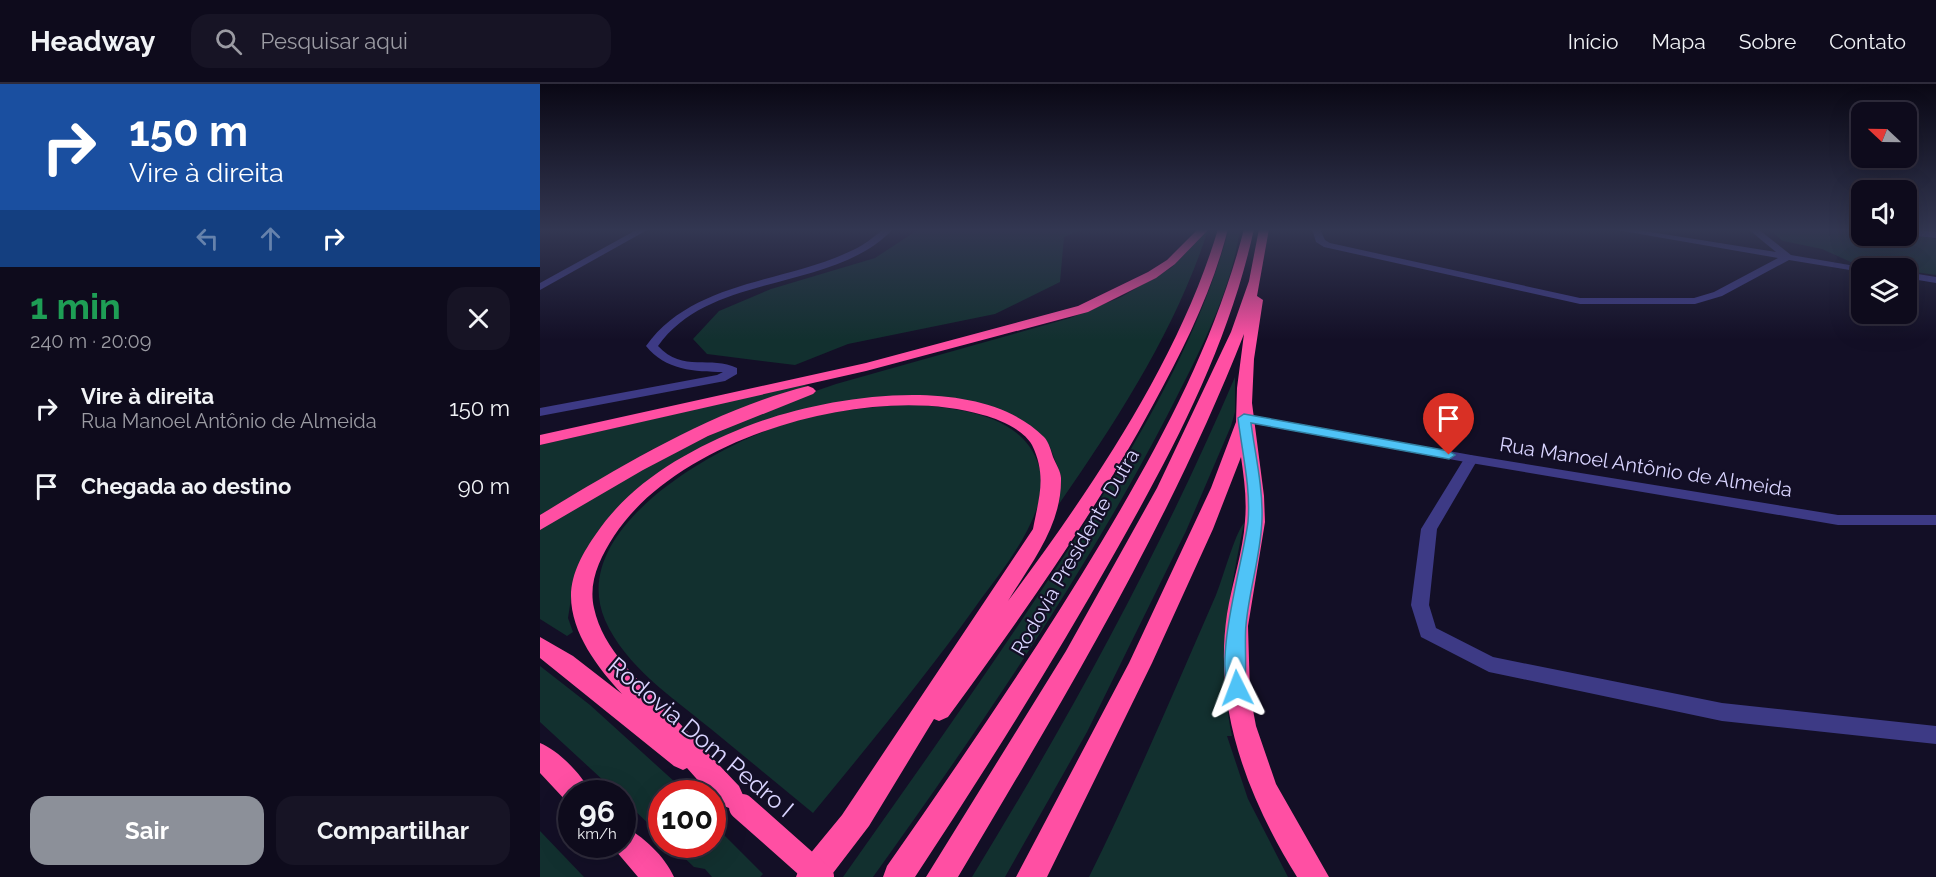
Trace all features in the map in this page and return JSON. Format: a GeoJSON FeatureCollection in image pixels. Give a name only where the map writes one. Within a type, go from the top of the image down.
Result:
{"type":"FeatureCollection","features":[{"type":"Feature","properties":{"kind":"highway"},"geometry":{"type":"LineString","coordinates":[[540,524],[647,458],[738,415],[801,393],[1083,309],[1121,292],[1164,266]]}},
{"type":"Feature","properties":{"kind":"highway"},"geometry":{"type":"LineString","coordinates":[[811,877],[1025,597],[1089,501],[1134,428],[1185,333],[1213,266]]}},
{"type":"Feature","properties":{"kind":"highway","name":"Rodovia Presidente Dutra"},"geometry":{"type":"LineString","coordinates":[[898,877],[1052,641],[1154,466],[1222,322],[1241,266]]}},
{"type":"Feature","properties":{"kind":"highway"},"geometry":{"type":"LineString","coordinates":[[940,877],[1051,699],[1099,616],[1168,486],[1234,339],[1248,300],[1253,266]]}},
{"type":"Feature","properties":{"kind":"highway"},"geometry":{"type":"LineString","coordinates":[[1260,266],[1261,282],[1247,362],[1244,418],[1255,499],[1255,522],[1237,624],[1235,666],[1239,710],[1249,753],[1266,796],[1291,843],[1314,877]]}},
{"type":"Feature","properties":{"kind":"highway"},"geometry":{"type":"LineString","coordinates":[[540,440],[985,337]]}},
{"type":"Feature","properties":{"kind":"highway"},"geometry":{"type":"LineString","coordinates":[[735,801],[610,665],[596,643],[582,602],[586,572],[600,542],[631,504],[676,469],[728,441],[777,421],[827,408],[876,400],[930,399],[977,406],[1017,423],[1040,443],[1053,471],[1052,505],[1043,529],[852,825]]}},
{"type":"Feature","properties":{"kind":"highway"},"geometry":{"type":"LineString","coordinates":[[1031,877],[1094,759],[1147,651],[1213,507],[1244,418]]}},
{"type":"Feature","properties":{"kind":"highway","name":"Rodovia Dom Pedro I"},"geometry":{"type":"LineString","coordinates":[[540,646],[565,663],[735,801],[821,877]]}},
{"type":"Feature","properties":{"kind":"highway"},"geometry":{"type":"LineString","coordinates":[[540,755],[564,780]]}},
{"type":"Feature","properties":{"kind":"highway"},"geometry":{"type":"LineString","coordinates":[[636,854],[659,877]]}},
{"type":"Feature","properties":{"kind":"street"},"geometry":{"type":"LineString","coordinates":[[540,287],[578,266]]}},
{"type":"Feature","properties":{"kind":"street"},"geometry":{"type":"LineString","coordinates":[[540,412],[721,378],[733,371],[727,368],[686,366],[656,351],[652,346],[655,340],[675,321],[726,295],[816,266]]}},
{"type":"Feature","properties":{"kind":"street"},"geometry":{"type":"LineString","coordinates":[[1426,266],[1580,301],[1695,301],[1718,294],[1771,266]]}},
{"type":"Feature","properties":{"kind":"street"},"geometry":{"type":"LineString","coordinates":[[1917,277],[1936,280]]}},
{"type":"Feature","properties":{"kind":"street","name":"Rua Manoel Antônio de Almeida"},"geometry":{"type":"LineString","coordinates":[[1244,418],[1471,459],[1838,520],[1936,520]]}},
{"type":"Feature","properties":{"kind":"street"},"geometry":{"type":"LineString","coordinates":[[1471,459],[1429,529],[1420,605],[1428,632],[1489,664],[1722,712],[1936,735]]}},
{"type":"Feature","properties":{"kind":"green space"},"geometry":{"type":"Polygon","coordinates":[[[848,266],[1061,266],[1060,282],[995,314],[848,344],[795,365],[707,354],[693,339],[719,311],[771,289],[848,266]]]}},
{"type":"Feature","properties":{"kind":"green space"},"geometry":{"type":"Polygon","coordinates":[[[1173,266],[1195,266],[1180,303],[1144,372],[1103,439],[1059,504],[1061,476],[1050,447],[1040,436],[1013,416],[996,408],[958,399],[912,395],[862,399],[813,408],[665,472],[573,586],[568,618],[573,632],[567,636],[540,619],[540,529],[633,472],[769,407],[836,384],[1070,318],[1121,297],[1173,266]]]}},
{"type":"Feature","properties":{"kind":"green space"},"geometry":{"type":"Polygon","coordinates":[[[1217,266],[1232,266],[1212,324],[1136,474],[1066,593],[991,708],[873,877],[843,877],[1010,637],[1113,478],[1137,439],[1180,358],[1217,266]]]}},
{"type":"Feature","properties":{"kind":"green space"},"geometry":{"type":"Polygon","coordinates":[[[1917,266],[1936,266],[1936,275],[1917,272],[1917,266]]]}},
{"type":"Feature","properties":{"kind":"green space"},"geometry":{"type":"Polygon","coordinates":[[[1235,377],[1235,412],[1231,426],[1186,531],[1087,732],[1005,877],[972,877],[1079,694],[1112,632],[1176,506],[1235,377]]]}},
{"type":"Feature","properties":{"kind":"green space"},"geometry":{"type":"Polygon","coordinates":[[[805,384],[806,387],[651,450],[540,515],[540,445],[805,384]]]}},
{"type":"Feature","properties":{"kind":"green space"},"geometry":{"type":"Polygon","coordinates":[[[908,404],[965,411],[984,416],[1018,434],[1031,448],[1039,466],[1041,493],[1039,502],[1012,556],[957,632],[813,813],[637,667],[614,637],[605,620],[599,586],[607,554],[626,524],[654,497],[686,472],[754,436],[797,420],[844,411],[908,404]]]}},
{"type":"Feature","properties":{"kind":"green space"},"geometry":{"type":"Polygon","coordinates":[[[1244,523],[1226,629],[1225,681],[1232,736],[1227,736],[1248,799],[1288,877],[1089,877],[1170,701],[1244,523]]]}},
{"type":"Feature","properties":{"kind":"green space"},"geometry":{"type":"Polygon","coordinates":[[[540,666],[590,705],[673,780],[648,780],[648,823],[636,812],[636,780],[603,780],[540,722],[540,666]]]}},
{"type":"Feature","properties":{"kind":"green space"},"geometry":{"type":"Polygon","coordinates":[[[540,831],[558,850],[558,858],[566,858],[584,877],[540,877],[540,831]]]}},
{"type":"Feature","properties":{"kind":"green space"},"geometry":{"type":"Polygon","coordinates":[[[726,837],[763,874],[760,877],[712,877],[705,869],[694,867],[685,858],[726,858],[726,837]]]}},
{"type":"Feature","properties":{"kind":"route"},"geometry":{"type":"LineString","coordinates":[[1237,688],[1235,666],[1237,624],[1255,522],[1255,499],[1244,418],[1449,455]]}}]}
